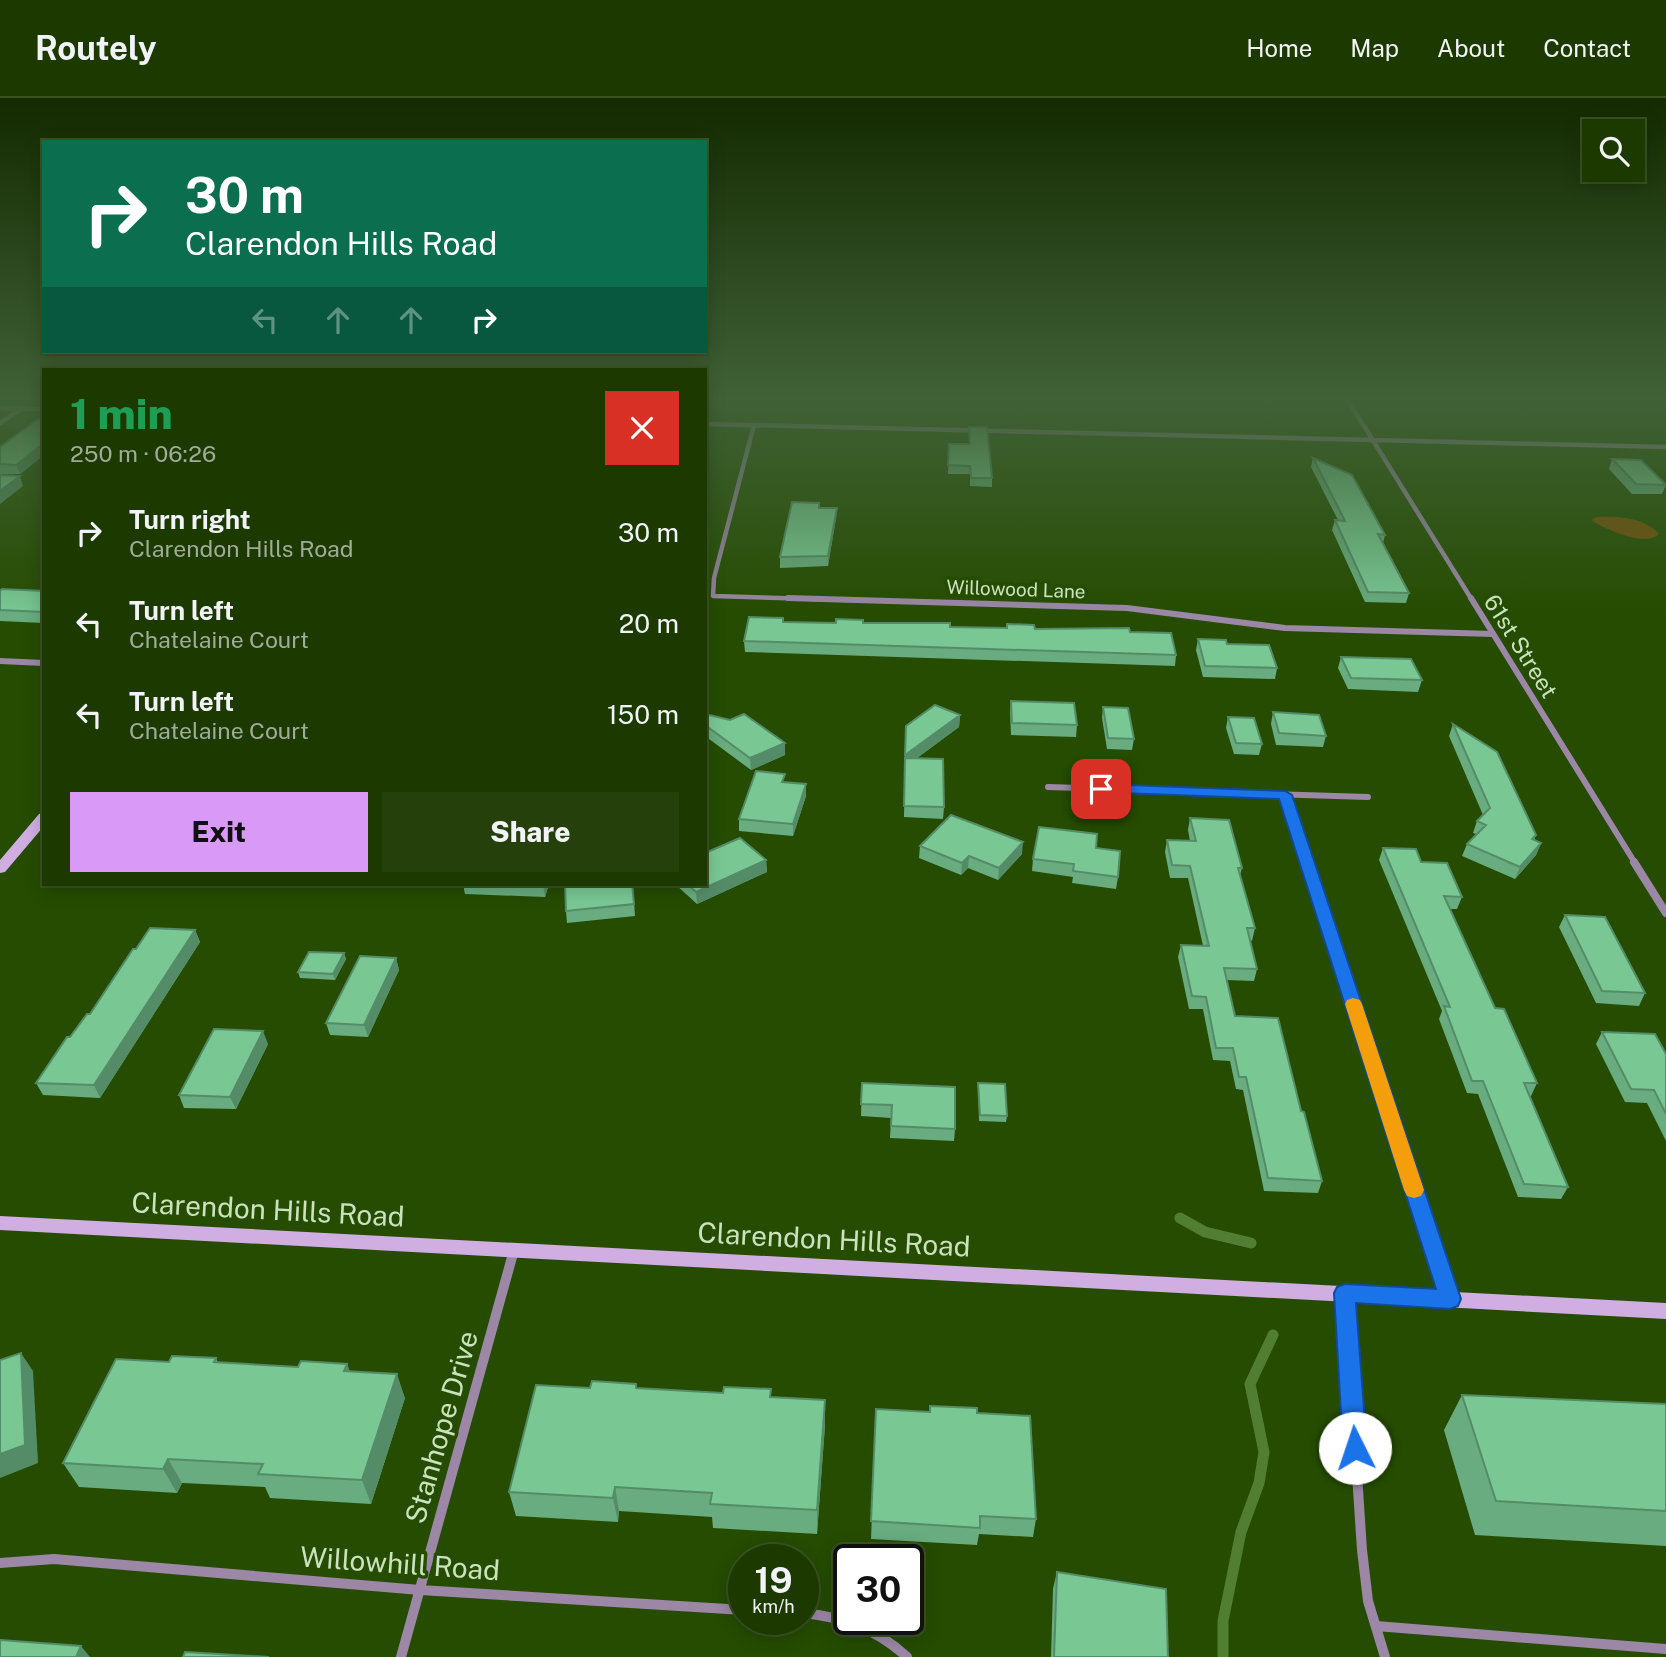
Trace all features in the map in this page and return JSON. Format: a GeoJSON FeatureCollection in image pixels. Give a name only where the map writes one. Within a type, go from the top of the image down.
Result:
{"type":"FeatureCollection","features":[{"type":"Feature","properties":{"kind":"street","name":"Willowood Lane"},"geometry":{"type":"LineString","coordinates":[[742,470],[713,578],[713,596],[1126,608],[1285,628],[1493,634]]}},
{"type":"Feature","properties":{"kind":"street","name":"61st Street"},"geometry":{"type":"LineString","coordinates":[[1391,470],[1666,913]]}},
{"type":"Feature","properties":{"kind":"street"},"geometry":{"type":"LineString","coordinates":[[0,661],[42,663]]}},
{"type":"Feature","properties":{"kind":"street"},"geometry":{"type":"LineString","coordinates":[[1048,787],[1368,797]]}},
{"type":"Feature","properties":{"kind":"street"},"geometry":{"type":"LineString","coordinates":[[1285,795],[1450,1299]]}},
{"type":"Feature","properties":{"kind":"street"},"geometry":{"type":"LineString","coordinates":[[0,869],[42,819]]}},
{"type":"Feature","properties":{"kind":"street","name":"Clarendon Hills Road"},"geometry":{"type":"LineString","coordinates":[[0,1223],[1666,1311]]}},
{"type":"Feature","properties":{"kind":"street","name":"Stanhope Drive"},"geometry":{"type":"LineString","coordinates":[[401,1657],[514,1250]]}},
{"type":"Feature","properties":{"kind":"street"},"geometry":{"type":"LineString","coordinates":[[1345,1293],[1362,1550],[1368,1601],[1385,1657]]}},
{"type":"Feature","properties":{"kind":"street","name":"Willowhill Road"},"geometry":{"type":"LineString","coordinates":[[0,1563],[54,1559],[420,1590],[728,1609]]}},
{"type":"Feature","properties":{"kind":"street"},"geometry":{"type":"LineString","coordinates":[[819,1614],[851,1621],[892,1642],[907,1657]]}},
{"type":"Feature","properties":{"kind":"street"},"geometry":{"type":"LineString","coordinates":[[1376,1626],[1666,1649]]}},
{"type":"Feature","properties":{"kind":"shaded area"},"geometry":{"type":"Polygon","coordinates":[[[1597,517],[1622,517],[1638,521],[1659,534],[1645,539],[1625,536],[1591,520],[1597,517]]]}},
{"type":"Feature","properties":{"kind":"building"},"geometry":{"type":"Polygon","coordinates":[[[970,470],[991,470],[992,478],[971,478],[970,470]]]}},
{"type":"Feature","properties":{"kind":"building"},"geometry":{"type":"Polygon","coordinates":[[[1319,470],[1340,470],[1352,475],[1385,535],[1378,534],[1409,593],[1368,592],[1335,520],[1345,521],[1319,470]]]}},
{"type":"Feature","properties":{"kind":"building"},"geometry":{"type":"Polygon","coordinates":[[[1622,470],[1651,470],[1666,485],[1636,484],[1622,470]]]}},
{"type":"Feature","properties":{"kind":"building"},"geometry":{"type":"Polygon","coordinates":[[[0,475],[20,476],[0,491],[0,475]]]}},
{"type":"Feature","properties":{"kind":"building"},"geometry":{"type":"Polygon","coordinates":[[[792,502],[819,503],[819,508],[837,508],[828,556],[780,557],[792,502]]]}},
{"type":"Feature","properties":{"kind":"building"},"geometry":{"type":"Polygon","coordinates":[[[0,591],[42,591],[42,612],[0,610],[0,591]]]}},
{"type":"Feature","properties":{"kind":"building"},"geometry":{"type":"Polygon","coordinates":[[[749,617],[783,618],[783,622],[836,623],[836,619],[863,620],[863,623],[950,623],[950,627],[1007,628],[1007,624],[1034,625],[1035,629],[1129,628],[1130,632],[1171,633],[1176,655],[744,641],[749,617]]]}},
{"type":"Feature","properties":{"kind":"building"},"geometry":{"type":"Polygon","coordinates":[[[1198,639],[1226,640],[1227,644],[1269,645],[1277,668],[1205,666],[1198,639]]]}},
{"type":"Feature","properties":{"kind":"building"},"geometry":{"type":"Polygon","coordinates":[[[1341,657],[1411,659],[1422,680],[1351,678],[1341,657]]]}},
{"type":"Feature","properties":{"kind":"building"},"geometry":{"type":"Polygon","coordinates":[[[1011,701],[1074,703],[1077,725],[1012,723],[1011,701]]]}},
{"type":"Feature","properties":{"kind":"building"},"geometry":{"type":"Polygon","coordinates":[[[935,705],[960,715],[905,755],[906,726],[935,705]]]}},
{"type":"Feature","properties":{"kind":"building"},"geometry":{"type":"Polygon","coordinates":[[[1103,707],[1128,708],[1134,739],[1108,738],[1103,707]]]}},
{"type":"Feature","properties":{"kind":"building"},"geometry":{"type":"Polygon","coordinates":[[[1273,712],[1319,715],[1326,736],[1279,733],[1273,712]]]}},
{"type":"Feature","properties":{"kind":"building"},"geometry":{"type":"Polygon","coordinates":[[[707,714],[730,720],[744,714],[785,743],[750,758],[707,726],[707,714]]]}},
{"type":"Feature","properties":{"kind":"building"},"geometry":{"type":"Polygon","coordinates":[[[1228,717],[1254,718],[1262,744],[1236,743],[1228,717]]]}},
{"type":"Feature","properties":{"kind":"building"},"geometry":{"type":"Polygon","coordinates":[[[1453,724],[1497,752],[1536,835],[1532,839],[1541,843],[1520,867],[1467,844],[1486,825],[1477,821],[1490,808],[1453,724]]]}},
{"type":"Feature","properties":{"kind":"building"},"geometry":{"type":"Polygon","coordinates":[[[905,758],[943,759],[944,807],[904,806],[905,758]]]}},
{"type":"Feature","properties":{"kind":"building"},"geometry":{"type":"Polygon","coordinates":[[[756,771],[785,774],[782,782],[806,784],[793,824],[739,819],[756,771]]]}},
{"type":"Feature","properties":{"kind":"building"},"geometry":{"type":"Polygon","coordinates":[[[951,815],[1023,842],[999,868],[969,856],[962,863],[920,846],[951,815]]]}},
{"type":"Feature","properties":{"kind":"building"},"geometry":{"type":"Polygon","coordinates":[[[1190,818],[1229,820],[1242,868],[1238,868],[1255,928],[1247,928],[1257,969],[1224,968],[1235,1016],[1278,1018],[1322,1181],[1268,1178],[1246,1077],[1239,1077],[1233,1048],[1216,1048],[1206,997],[1192,996],[1181,945],[1209,946],[1190,866],[1172,865],[1167,840],[1196,841],[1190,818]]]}},
{"type":"Feature","properties":{"kind":"building"},"geometry":{"type":"Polygon","coordinates":[[[1039,827],[1097,834],[1096,848],[1120,851],[1118,877],[1073,871],[1074,864],[1033,859],[1039,827]]]}},
{"type":"Feature","properties":{"kind":"building"},"geometry":{"type":"Polygon","coordinates":[[[740,838],[766,860],[696,892],[689,886],[707,886],[707,852],[740,838]]]}},
{"type":"Feature","properties":{"kind":"building"},"geometry":{"type":"Polygon","coordinates":[[[1383,848],[1416,849],[1421,862],[1447,863],[1462,897],[1444,896],[1495,1008],[1504,1009],[1537,1083],[1524,1083],[1568,1187],[1524,1184],[1483,1081],[1472,1081],[1444,1006],[1450,1007],[1383,848]]]}},
{"type":"Feature","properties":{"kind":"building"},"geometry":{"type":"Polygon","coordinates":[[[565,886],[632,886],[634,904],[566,911],[565,886]]]}},
{"type":"Feature","properties":{"kind":"building"},"geometry":{"type":"Polygon","coordinates":[[[1565,915],[1605,917],[1645,993],[1602,991],[1565,915]]]}},
{"type":"Feature","properties":{"kind":"building"},"geometry":{"type":"Polygon","coordinates":[[[150,928],[195,930],[94,1085],[36,1083],[67,1037],[70,1037],[87,1014],[90,1014],[150,928]]]}},
{"type":"Feature","properties":{"kind":"building"},"geometry":{"type":"Polygon","coordinates":[[[309,952],[344,953],[333,974],[298,972],[309,952]]]}},
{"type":"Feature","properties":{"kind":"building"},"geometry":{"type":"Polygon","coordinates":[[[360,956],[396,958],[364,1025],[326,1023],[360,956]]]}},
{"type":"Feature","properties":{"kind":"building"},"geometry":{"type":"Polygon","coordinates":[[[214,1029],[263,1031],[230,1097],[179,1095],[214,1029]]]}},
{"type":"Feature","properties":{"kind":"building"},"geometry":{"type":"Polygon","coordinates":[[[1602,1032],[1655,1034],[1666,1054],[1666,1114],[1654,1090],[1631,1089],[1602,1032]]]}},
{"type":"Feature","properties":{"kind":"building"},"geometry":{"type":"Polygon","coordinates":[[[862,1083],[955,1087],[955,1129],[891,1126],[892,1105],[861,1104],[862,1083]]]}},
{"type":"Feature","properties":{"kind":"building"},"geometry":{"type":"Polygon","coordinates":[[[978,1083],[1005,1084],[1007,1116],[980,1115],[978,1083]]]}},
{"type":"Feature","properties":{"kind":"building"},"geometry":{"type":"Polygon","coordinates":[[[21,1353],[25,1445],[0,1454],[0,1360],[21,1353]]]}},
{"type":"Feature","properties":{"kind":"building"},"geometry":{"type":"Polygon","coordinates":[[[172,1356],[216,1358],[214,1362],[298,1367],[301,1361],[347,1364],[344,1371],[397,1374],[362,1480],[258,1474],[263,1464],[168,1459],[163,1469],[63,1463],[116,1359],[169,1362],[172,1356]]]}},
{"type":"Feature","properties":{"kind":"building"},"geometry":{"type":"Polygon","coordinates":[[[592,1381],[636,1384],[636,1388],[723,1393],[724,1387],[771,1389],[770,1397],[825,1400],[817,1510],[710,1504],[712,1493],[615,1487],[613,1498],[509,1492],[536,1385],[590,1388],[592,1381]]]}},
{"type":"Feature","properties":{"kind":"building"},"geometry":{"type":"Polygon","coordinates":[[[1462,1395],[1666,1404],[1666,1511],[1496,1501],[1462,1395]]]}},
{"type":"Feature","properties":{"kind":"building"},"geometry":{"type":"Polygon","coordinates":[[[930,1406],[977,1408],[977,1413],[1030,1416],[1036,1519],[980,1516],[980,1528],[871,1521],[876,1409],[930,1412],[930,1406]]]}},
{"type":"Feature","properties":{"kind":"building"},"geometry":{"type":"Polygon","coordinates":[[[1057,1572],[1166,1589],[1168,1657],[1054,1657],[1057,1572]]]}},
{"type":"Feature","properties":{"kind":"building"},"geometry":{"type":"Polygon","coordinates":[[[0,1640],[81,1646],[76,1657],[0,1657],[0,1640]]]}},
{"type":"Feature","properties":{"kind":"building"},"geometry":{"type":"Polygon","coordinates":[[[185,1652],[269,1657],[183,1657],[185,1652]]]}},
{"type":"Feature","properties":{"kind":"waterway"},"geometry":{"type":"LineString","coordinates":[[1180,1218],[1205,1232],[1251,1243]]}},
{"type":"Feature","properties":{"kind":"waterway"},"geometry":{"type":"LineString","coordinates":[[1223,1657],[1223,1621],[1241,1532],[1259,1483],[1264,1452],[1250,1384],[1273,1335]]}},
{"type":"Feature","properties":{"kind":"slow traffic"},"geometry":{"type":"LineString","coordinates":[[1353,1004],[1414,1190]]}},
{"type":"Feature","properties":{"kind":"route"},"geometry":{"type":"LineString","coordinates":[[1101,789],[1285,795],[1450,1299],[1345,1293],[1355,1448]]}}]}
